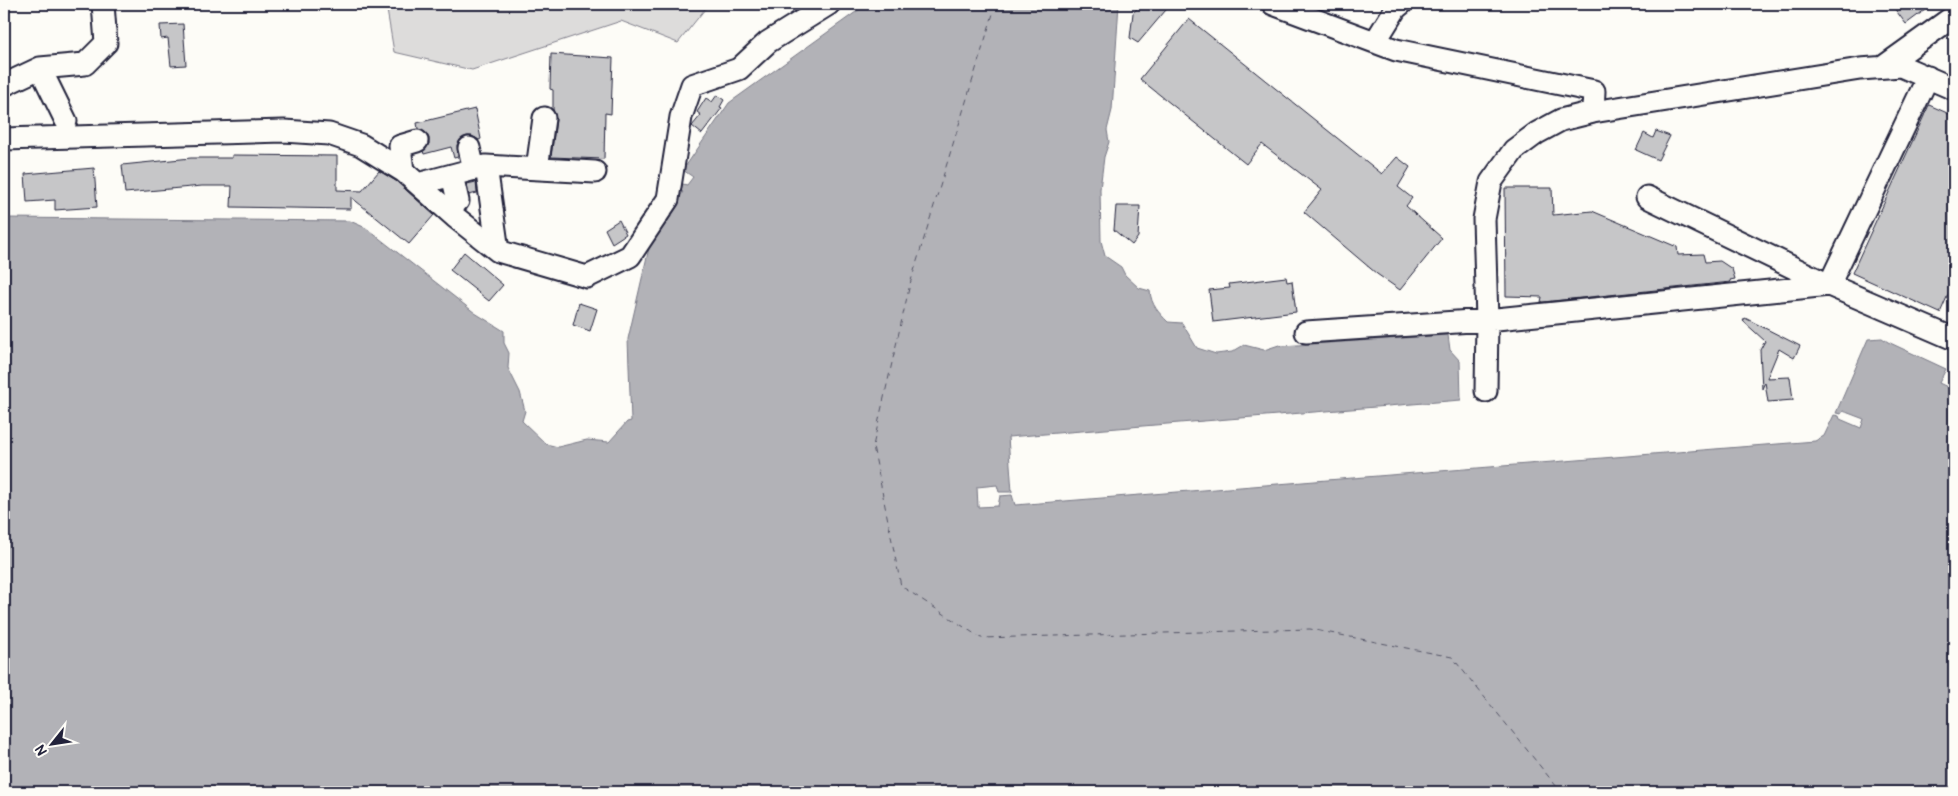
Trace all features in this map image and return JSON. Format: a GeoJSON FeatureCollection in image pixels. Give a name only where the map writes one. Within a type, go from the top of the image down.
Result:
{"type":"FeatureCollection","features":[{"type":"Feature","properties":{"kind":"street"},"geometry":{"type":"LineString","coordinates":[[4,85],[40,68],[85,64],[106,43],[103,4]]}},
{"type":"Feature","properties":{"kind":"street"},"geometry":{"type":"LineString","coordinates":[[4,139],[275,131],[329,134],[361,145],[411,178],[455,217],[498,251],[587,277],[630,256],[668,199],[681,117],[692,86],[739,69],[768,42],[829,4]]}},
{"type":"Feature","properties":{"kind":"street"},"geometry":{"type":"LineString","coordinates":[[1273,4],[1396,50],[1594,91],[1593,112]]}},
{"type":"Feature","properties":{"kind":"street"},"geometry":{"type":"LineString","coordinates":[[1375,42],[1396,8],[1402,4]]}},
{"type":"Feature","properties":{"kind":"street"},"geometry":{"type":"LineString","coordinates":[[1883,67],[1954,16]]}},
{"type":"Feature","properties":{"kind":"street"},"geometry":{"type":"LineString","coordinates":[[1486,391],[1487,320],[1484,219],[1491,182],[1514,150],[1538,133],[1561,120],[1593,112],[1860,69],[1901,66],[1954,89]]}},
{"type":"Feature","properties":{"kind":"street"},"geometry":{"type":"LineString","coordinates":[[40,68],[66,121]]}},
{"type":"Feature","properties":{"kind":"street"},"geometry":{"type":"LineString","coordinates":[[1829,285],[1928,77]]}},
{"type":"Feature","properties":{"kind":"street"},"geometry":{"type":"LineString","coordinates":[[537,169],[544,118]]}},
{"type":"Feature","properties":{"kind":"street"},"geometry":{"type":"LineString","coordinates":[[411,178],[400,146],[417,141]]}},
{"type":"Feature","properties":{"kind":"street"},"geometry":{"type":"LineString","coordinates":[[469,148],[480,168],[498,251]]}},
{"type":"Feature","properties":{"kind":"street"},"geometry":{"type":"LineString","coordinates":[[411,178],[452,176],[480,168],[596,172]]}},
{"type":"Feature","properties":{"kind":"street"},"geometry":{"type":"LineString","coordinates":[[452,176],[458,201]]}},
{"type":"Feature","properties":{"kind":"street"},"geometry":{"type":"LineString","coordinates":[[1647,197],[1829,285],[1954,339]]}},
{"type":"Feature","properties":{"kind":"street"},"geometry":{"type":"LineString","coordinates":[[1306,332],[1487,320],[1829,285]]}},
{"type":"Feature","properties":{"kind":"shaded area"},"geometry":{"type":"Polygon","coordinates":[[[386,4],[709,4],[678,43],[621,21],[472,70],[394,52],[386,4]]]}},
{"type":"Feature","properties":{"kind":"shaded area"},"geometry":{"type":"Polygon","coordinates":[[[867,4],[1119,4],[1112,110],[1107,130],[1109,142],[1104,157],[1100,189],[1101,241],[1105,256],[1121,267],[1125,275],[1139,288],[1150,291],[1154,305],[1165,319],[1168,322],[1182,323],[1197,348],[1216,354],[1232,352],[1244,345],[1264,350],[1279,345],[1448,335],[1450,350],[1460,361],[1461,400],[1008,437],[1012,492],[999,492],[997,485],[977,487],[978,507],[998,506],[1000,496],[1012,495],[1015,505],[1815,441],[1824,436],[1834,415],[1861,428],[1864,419],[1843,411],[1841,414],[1836,413],[1868,339],[1882,338],[1946,369],[1939,383],[1954,390],[1954,792],[4,792],[4,218],[350,221],[366,228],[475,313],[504,331],[504,343],[509,353],[508,368],[520,392],[525,411],[522,421],[546,444],[558,447],[587,440],[609,442],[627,422],[631,421],[628,339],[652,235],[683,192],[680,190],[683,184],[687,185],[693,177],[683,170],[729,103],[867,4]]]}},
{"type":"Feature","properties":{"kind":"building"},"geometry":{"type":"Polygon","coordinates":[[[1141,4],[1171,4],[1138,43],[1130,38],[1133,13],[1141,4]]]}},
{"type":"Feature","properties":{"kind":"building"},"geometry":{"type":"Polygon","coordinates":[[[1891,4],[1933,4],[1906,24],[1891,4]]]}},
{"type":"Feature","properties":{"kind":"building"},"geometry":{"type":"Polygon","coordinates":[[[1189,19],[1382,174],[1397,157],[1410,167],[1398,187],[1412,198],[1406,206],[1442,238],[1400,290],[1377,274],[1304,212],[1322,190],[1262,144],[1246,164],[1140,79],[1189,19]]]}},
{"type":"Feature","properties":{"kind":"building"},"geometry":{"type":"Polygon","coordinates":[[[183,24],[186,65],[171,66],[168,38],[161,39],[160,25],[183,24]]]}},
{"type":"Feature","properties":{"kind":"building"},"geometry":{"type":"Polygon","coordinates":[[[551,54],[613,58],[611,114],[605,113],[604,159],[551,157],[556,120],[553,109],[553,90],[550,89],[551,54]]]}},
{"type":"Feature","properties":{"kind":"building"},"geometry":{"type":"Polygon","coordinates":[[[717,95],[724,100],[720,107],[722,108],[702,134],[692,126],[701,115],[697,112],[706,98],[712,102],[717,95]]]}},
{"type":"Feature","properties":{"kind":"building"},"geometry":{"type":"Polygon","coordinates":[[[1929,105],[1954,116],[1954,281],[1940,313],[1852,273],[1929,105]]]}},
{"type":"Feature","properties":{"kind":"building"},"geometry":{"type":"Polygon","coordinates":[[[475,109],[481,139],[467,136],[461,139],[457,145],[458,157],[454,158],[451,147],[424,154],[423,151],[429,144],[429,138],[425,132],[418,129],[417,123],[475,109]]]}},
{"type":"Feature","properties":{"kind":"building"},"geometry":{"type":"Polygon","coordinates":[[[1656,131],[1670,136],[1658,160],[1636,150],[1644,133],[1653,138],[1656,131]]]}},
{"type":"Feature","properties":{"kind":"building"},"geometry":{"type":"Polygon","coordinates":[[[232,155],[337,156],[337,190],[362,191],[379,171],[396,181],[434,215],[409,244],[351,197],[351,209],[231,207],[232,186],[202,186],[125,193],[122,165],[191,158],[232,158],[232,155]]]}},
{"type":"Feature","properties":{"kind":"building"},"geometry":{"type":"Polygon","coordinates":[[[94,168],[97,207],[55,210],[55,200],[27,202],[25,174],[94,168]]]}},
{"type":"Feature","properties":{"kind":"building"},"geometry":{"type":"Polygon","coordinates":[[[476,182],[477,193],[469,195],[467,184],[476,182]]]}},
{"type":"Feature","properties":{"kind":"building"},"geometry":{"type":"Polygon","coordinates":[[[1505,188],[1552,188],[1553,215],[1592,211],[1677,247],[1678,255],[1703,254],[1705,262],[1720,261],[1732,269],[1735,279],[1730,280],[1731,282],[1543,302],[1541,302],[1542,297],[1506,296],[1505,188]]]}},
{"type":"Feature","properties":{"kind":"building"},"geometry":{"type":"Polygon","coordinates":[[[1116,206],[1140,206],[1138,237],[1132,245],[1114,230],[1116,206]]]}},
{"type":"Feature","properties":{"kind":"building"},"geometry":{"type":"Polygon","coordinates":[[[619,220],[626,234],[612,243],[605,229],[619,220]]]}},
{"type":"Feature","properties":{"kind":"building"},"geometry":{"type":"Polygon","coordinates":[[[464,252],[503,285],[489,301],[450,270],[464,252]]]}},
{"type":"Feature","properties":{"kind":"building"},"geometry":{"type":"Polygon","coordinates":[[[1286,277],[1287,282],[1292,281],[1296,312],[1213,322],[1209,290],[1230,288],[1229,284],[1286,277]]]}},
{"type":"Feature","properties":{"kind":"building"},"geometry":{"type":"Polygon","coordinates":[[[579,303],[597,309],[590,331],[573,325],[579,303]]]}},
{"type":"Feature","properties":{"kind":"building"},"geometry":{"type":"Polygon","coordinates":[[[1745,318],[1800,346],[1794,358],[1779,349],[1767,378],[1790,377],[1793,400],[1768,402],[1765,382],[1762,389],[1760,350],[1765,341],[1743,321],[1745,318]]]}},
{"type":"Feature","properties":{"kind":"ferry route"},"geometry":{"type":"LineString","coordinates":[[996,4],[910,284],[873,446],[901,586],[981,638],[1310,629],[1452,657],[1561,792]]}}]}
